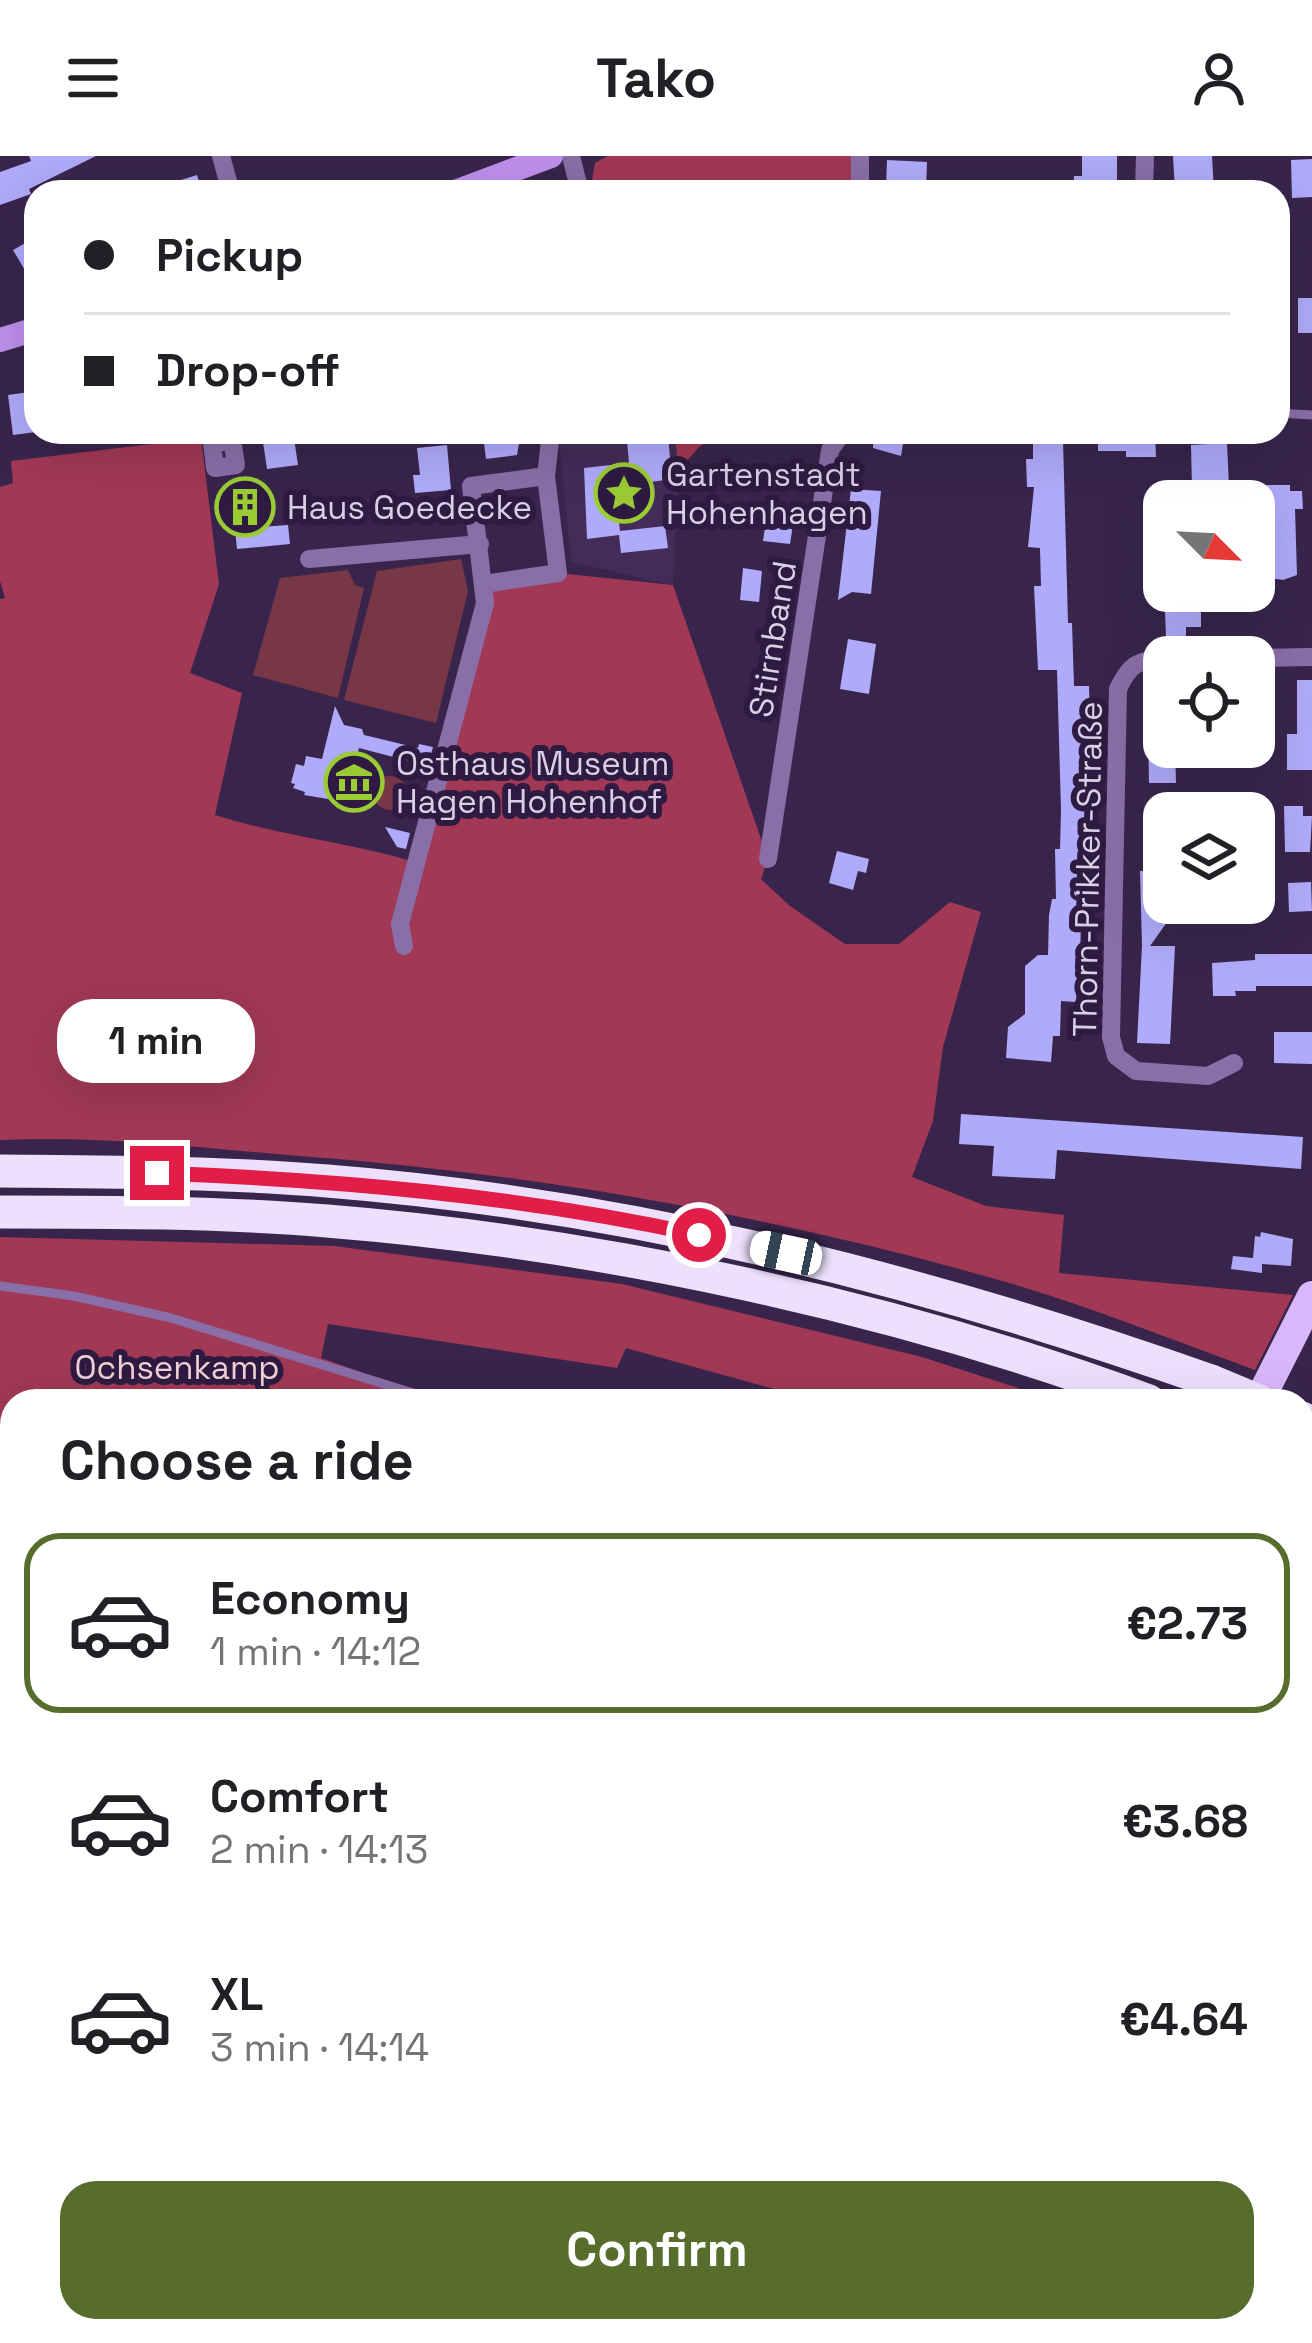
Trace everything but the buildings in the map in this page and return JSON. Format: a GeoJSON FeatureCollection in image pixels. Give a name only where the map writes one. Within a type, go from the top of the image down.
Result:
{"type":"FeatureCollection","features":[{"type":"Feature","properties":{"kind":"highway"},"geometry":{"type":"LineString","coordinates":[[0,1172],[328,1181],[511,1202],[656,1226],[830,1263],[969,1301],[1230,1389]]}},
{"type":"Feature","properties":{"kind":"highway"},"geometry":{"type":"LineString","coordinates":[[0,1212],[328,1221],[649,1266],[956,1336],[1113,1389]]}},
{"type":"Feature","properties":{"kind":"main road"},"geometry":{"type":"LineString","coordinates":[[486,180],[550,156]]}},
{"type":"Feature","properties":{"kind":"main road"},"geometry":{"type":"LineString","coordinates":[[1267,1389],[1303,1336],[1312,1296]]}},
{"type":"Feature","properties":{"kind":"street"},"geometry":{"type":"LineString","coordinates":[[484,584],[558,573],[546,476],[550,444]]}},
{"type":"Feature","properties":{"kind":"street","name":"Stirnband"},"geometry":{"type":"LineString","coordinates":[[768,859],[834,444]]}},
{"type":"Feature","properties":{"kind":"street"},"geometry":{"type":"LineString","coordinates":[[404,946],[400,924],[484,603],[471,486],[546,476]]}},
{"type":"Feature","properties":{"kind":"street"},"geometry":{"type":"LineString","coordinates":[[309,559],[480,544]]}},
{"type":"Feature","properties":{"kind":"street"},"geometry":{"type":"LineString","coordinates":[[1275,658],[1312,657]]}},
{"type":"Feature","properties":{"kind":"street","name":"Thorn-Prikker-Straße"},"geometry":{"type":"LineString","coordinates":[[1143,660],[1128,668],[1118,689],[1111,1037],[1116,1056],[1136,1071],[1208,1076],[1234,1063]]}},
{"type":"Feature","properties":{"kind":"lane"},"geometry":{"type":"LineString","coordinates":[[0,1286],[74,1296],[171,1318],[400,1389]]}},
{"type":"Feature","properties":{"kind":"shaded area"},"geometry":{"type":"Polygon","coordinates":[[[559,444],[676,444],[673,585],[571,562],[559,444]]]}},
{"type":"Feature","properties":{"kind":"shaded area"},"geometry":{"type":"Polygon","coordinates":[[[461,559],[468,591],[436,723],[344,700],[377,571],[461,559]]]}},
{"type":"Feature","properties":{"kind":"shaded area"},"geometry":{"type":"Polygon","coordinates":[[[348,570],[355,585],[364,588],[338,698],[253,675],[280,578],[348,570]]]}},
{"type":"Feature","properties":{"kind":"shaded area"},"geometry":{"type":"Polygon","coordinates":[[[390,776],[402,781],[407,793],[402,805],[390,810],[378,805],[373,793],[378,781],[390,776]]]}},
{"type":"Feature","properties":{"kind":"green space"},"geometry":{"type":"Polygon","coordinates":[[[608,156],[860,156],[860,180],[592,180],[595,163],[608,156]]]}},
{"type":"Feature","properties":{"kind":"green space"},"geometry":{"type":"Polygon","coordinates":[[[151,444],[202,444],[219,584],[190,673],[242,693],[215,815],[408,860],[485,589],[567,574],[673,585],[768,859],[761,879],[790,906],[845,944],[899,944],[950,902],[981,912],[943,1047],[933,1121],[912,1177],[986,1206],[1064,1215],[1059,1273],[1293,1295],[1255,1370],[1006,1282],[832,1237],[656,1201],[389,1164],[112,1141],[0,1140],[0,599],[5,598],[0,581],[0,487],[13,483],[11,461],[151,444]]]}},
{"type":"Feature","properties":{"kind":"green space"},"geometry":{"type":"Polygon","coordinates":[[[676,444],[704,444],[700,446],[678,471],[676,444]]]}},
{"type":"Feature","properties":{"kind":"green space","name":"Ochsenkamp"},"geometry":{"type":"Polygon","coordinates":[[[0,1237],[334,1246],[622,1284],[922,1357],[1021,1389],[774,1389],[626,1348],[617,1368],[328,1324],[321,1358],[410,1389],[0,1389],[0,1237]]]}},
{"type":"Feature","properties":{"kind":"place","name":"Gartenstadt Hohenhagen"},"geometry":{"type":"Point","coordinates":[624,493]}},
{"type":"Feature","properties":{"kind":"place","name":"Haus Goedecke"},"geometry":{"type":"Point","coordinates":[245,507]}},
{"type":"Feature","properties":{"kind":"place","name":"Osthaus Museum Hagen Hohenhof"},"geometry":{"type":"Point","coordinates":[354,782]}},
{"type":"Feature","properties":{"kind":"route"},"geometry":{"type":"LineString","coordinates":[[157,1173],[374,1186],[511,1202],[699,1235]]}}]}
